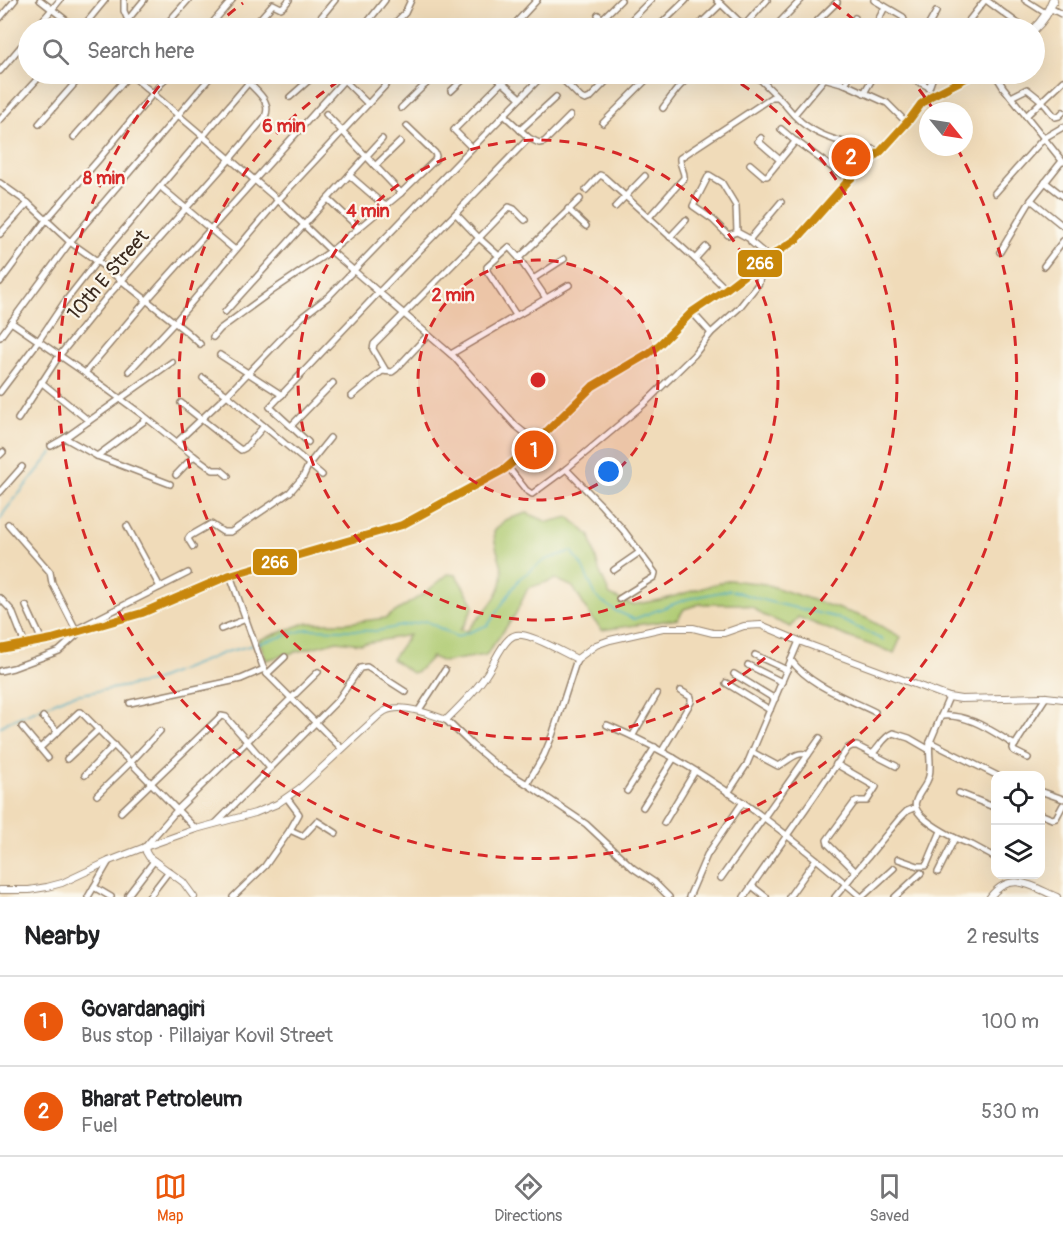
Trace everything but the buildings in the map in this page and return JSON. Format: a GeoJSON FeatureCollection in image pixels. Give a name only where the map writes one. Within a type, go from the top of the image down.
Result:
{"type":"FeatureCollection","features":[{"type":"Feature","properties":{"kind":"main road"},"geometry":{"type":"LineString","coordinates":[[0,649],[40,641],[142,613],[230,575],[402,525],[508,467],[593,386],[649,353],[692,312],[797,239],[849,180],[907,123],[930,92],[950,84]]}},
{"type":"Feature","properties":{"kind":"street"},"geometry":{"type":"LineString","coordinates":[[0,18],[15,0]]}},
{"type":"Feature","properties":{"kind":"street"},"geometry":{"type":"LineString","coordinates":[[40,0],[63,18]]}},
{"type":"Feature","properties":{"kind":"street"},"geometry":{"type":"LineString","coordinates":[[44,18],[60,0]]}},
{"type":"Feature","properties":{"kind":"street"},"geometry":{"type":"LineString","coordinates":[[90,18],[105,0]]}},
{"type":"Feature","properties":{"kind":"street"},"geometry":{"type":"LineString","coordinates":[[124,0],[124,11],[127,18]]}},
{"type":"Feature","properties":{"kind":"street"},"geometry":{"type":"LineString","coordinates":[[130,18],[144,0]]}},
{"type":"Feature","properties":{"kind":"street"},"geometry":{"type":"LineString","coordinates":[[172,18],[188,0]]}},
{"type":"Feature","properties":{"kind":"street"},"geometry":{"type":"LineString","coordinates":[[217,18],[232,0]]}},
{"type":"Feature","properties":{"kind":"street"},"geometry":{"type":"LineString","coordinates":[[261,18],[273,4],[281,8],[289,0]]}},
{"type":"Feature","properties":{"kind":"street"},"geometry":{"type":"LineString","coordinates":[[320,18],[335,0]]}},
{"type":"Feature","properties":{"kind":"street"},"geometry":{"type":"LineString","coordinates":[[371,18],[385,0]]}},
{"type":"Feature","properties":{"kind":"street"},"geometry":{"type":"LineString","coordinates":[[400,18],[411,0]]}},
{"type":"Feature","properties":{"kind":"street"},"geometry":{"type":"LineString","coordinates":[[520,18],[537,0]]}},
{"type":"Feature","properties":{"kind":"street"},"geometry":{"type":"LineString","coordinates":[[600,17],[621,0]]}},
{"type":"Feature","properties":{"kind":"street"},"geometry":{"type":"LineString","coordinates":[[633,18],[651,0]]}},
{"type":"Feature","properties":{"kind":"street"},"geometry":{"type":"LineString","coordinates":[[752,18],[766,0]]}},
{"type":"Feature","properties":{"kind":"street"},"geometry":{"type":"LineString","coordinates":[[784,18],[801,0]]}},
{"type":"Feature","properties":{"kind":"street"},"geometry":{"type":"LineString","coordinates":[[971,18],[985,0],[1010,18]]}},
{"type":"Feature","properties":{"kind":"street"},"geometry":{"type":"LineString","coordinates":[[1025,0],[1050,7],[1063,15]]}},
{"type":"Feature","properties":{"kind":"street"},"geometry":{"type":"LineString","coordinates":[[666,18],[682,1]]}},
{"type":"Feature","properties":{"kind":"street"},"geometry":{"type":"LineString","coordinates":[[876,1],[904,18]]}},
{"type":"Feature","properties":{"kind":"street"},"geometry":{"type":"LineString","coordinates":[[705,18],[719,2],[736,18]]}},
{"type":"Feature","properties":{"kind":"street"},"geometry":{"type":"LineString","coordinates":[[820,18],[837,2]]}},
{"type":"Feature","properties":{"kind":"street"},"geometry":{"type":"LineString","coordinates":[[879,18],[885,7]]}},
{"type":"Feature","properties":{"kind":"street"},"geometry":{"type":"LineString","coordinates":[[933,18],[936,12]]}},
{"type":"Feature","properties":{"kind":"street"},"geometry":{"type":"LineString","coordinates":[[0,71],[18,50]]}},
{"type":"Feature","properties":{"kind":"street"},"geometry":{"type":"LineString","coordinates":[[1026,116],[1063,81]]}},
{"type":"Feature","properties":{"kind":"street"},"geometry":{"type":"LineString","coordinates":[[0,120],[33,84]]}},
{"type":"Feature","properties":{"kind":"street"},"geometry":{"type":"LineString","coordinates":[[39,124],[74,84]]}},
{"type":"Feature","properties":{"kind":"street"},"geometry":{"type":"LineString","coordinates":[[74,137],[121,84]]}},
{"type":"Feature","properties":{"kind":"street"},"geometry":{"type":"LineString","coordinates":[[142,84],[254,179],[331,251],[451,354],[509,419],[526,436],[536,442]]}},
{"type":"Feature","properties":{"kind":"street"},"geometry":{"type":"LineString","coordinates":[[0,282],[46,220],[161,84]]}},
{"type":"Feature","properties":{"kind":"street"},"geometry":{"type":"LineString","coordinates":[[0,337],[70,242],[204,84]]}},
{"type":"Feature","properties":{"kind":"street"},"geometry":{"type":"LineString","coordinates":[[0,392],[97,261],[248,84]]}},
{"type":"Feature","properties":{"kind":"street","name":"10th E Street"},"geometry":{"type":"LineString","coordinates":[[18,419],[59,356],[106,298],[260,123],[268,111],[266,101],[250,84]]}},
{"type":"Feature","properties":{"kind":"street"},"geometry":{"type":"LineString","coordinates":[[290,97],[305,84]]}},
{"type":"Feature","properties":{"kind":"street"},"geometry":{"type":"LineString","coordinates":[[85,373],[146,301],[340,84]]}},
{"type":"Feature","properties":{"kind":"street"},"geometry":{"type":"LineString","coordinates":[[348,84],[368,104]]}},
{"type":"Feature","properties":{"kind":"street"},"geometry":{"type":"LineString","coordinates":[[129,371],[278,200],[387,84]]}},
{"type":"Feature","properties":{"kind":"street"},"geometry":{"type":"LineString","coordinates":[[402,108],[426,84]]}},
{"type":"Feature","properties":{"kind":"street"},"geometry":{"type":"LineString","coordinates":[[451,91],[458,84]]}},
{"type":"Feature","properties":{"kind":"street"},"geometry":{"type":"LineString","coordinates":[[472,148],[454,130],[500,84]]}},
{"type":"Feature","properties":{"kind":"street"},"geometry":{"type":"LineString","coordinates":[[504,84],[520,98]]}},
{"type":"Feature","properties":{"kind":"street"},"geometry":{"type":"LineString","coordinates":[[177,442],[227,395],[302,317],[329,296],[355,271],[534,84]]}},
{"type":"Feature","properties":{"kind":"street"},"geometry":{"type":"LineString","coordinates":[[568,84],[585,100],[604,84]]}},
{"type":"Feature","properties":{"kind":"street"},"geometry":{"type":"LineString","coordinates":[[603,123],[642,84]]}},
{"type":"Feature","properties":{"kind":"street"},"geometry":{"type":"LineString","coordinates":[[663,108],[682,84]]}},
{"type":"Feature","properties":{"kind":"street"},"geometry":{"type":"LineString","coordinates":[[765,84],[805,125],[828,138],[881,151]]}},
{"type":"Feature","properties":{"kind":"street"},"geometry":{"type":"LineString","coordinates":[[794,115],[820,84]]}},
{"type":"Feature","properties":{"kind":"street"},"geometry":{"type":"LineString","coordinates":[[845,84],[887,103],[907,123]]}},
{"type":"Feature","properties":{"kind":"street"},"geometry":{"type":"LineString","coordinates":[[864,93],[869,84]]}},
{"type":"Feature","properties":{"kind":"street"},"geometry":{"type":"LineString","coordinates":[[918,84],[930,92],[932,84]]}},
{"type":"Feature","properties":{"kind":"street"},"geometry":{"type":"LineString","coordinates":[[1000,252],[1031,200],[1062,162],[1001,84]]}},
{"type":"Feature","properties":{"kind":"street"},"geometry":{"type":"LineString","coordinates":[[1011,97],[1027,89],[1042,101],[1055,117],[1063,112]]}},
{"type":"Feature","properties":{"kind":"street"},"geometry":{"type":"LineString","coordinates":[[520,130],[556,97]]}},
{"type":"Feature","properties":{"kind":"street"},"geometry":{"type":"LineString","coordinates":[[649,217],[684,178],[680,158],[772,97],[778,97]]}},
{"type":"Feature","properties":{"kind":"street"},"geometry":{"type":"LineString","coordinates":[[326,114],[401,193]]}},
{"type":"Feature","properties":{"kind":"street"},"geometry":{"type":"LineString","coordinates":[[504,116],[529,138],[539,143],[544,142],[570,116]]}},
{"type":"Feature","properties":{"kind":"street"},"geometry":{"type":"LineString","coordinates":[[213,337],[220,329],[272,291],[331,251],[401,193],[435,160],[436,156],[407,126]]}},
{"type":"Feature","properties":{"kind":"street"},"geometry":{"type":"LineString","coordinates":[[994,193],[1044,138],[1063,127]]}},
{"type":"Feature","properties":{"kind":"street"},"geometry":{"type":"LineString","coordinates":[[781,129],[849,180]]}},
{"type":"Feature","properties":{"kind":"street"},"geometry":{"type":"LineString","coordinates":[[309,442],[270,407],[529,138]]}},
{"type":"Feature","properties":{"kind":"street"},"geometry":{"type":"LineString","coordinates":[[761,138],[758,141],[780,160]]}},
{"type":"Feature","properties":{"kind":"street"},"geometry":{"type":"LineString","coordinates":[[225,312],[382,139]]}},
{"type":"Feature","properties":{"kind":"street"},"geometry":{"type":"LineString","coordinates":[[750,164],[764,177],[766,176],[795,141]]}},
{"type":"Feature","properties":{"kind":"street"},"geometry":{"type":"LineString","coordinates":[[375,166],[400,142]]}},
{"type":"Feature","properties":{"kind":"street"},"geometry":{"type":"LineString","coordinates":[[350,175],[385,206]]}},
{"type":"Feature","properties":{"kind":"street"},"geometry":{"type":"LineString","coordinates":[[737,232],[736,206],[722,183],[709,175],[693,206],[713,220],[728,235],[737,232],[750,239],[769,257]]}},
{"type":"Feature","properties":{"kind":"street"},"geometry":{"type":"LineString","coordinates":[[586,190],[600,176],[604,177],[726,289]]}},
{"type":"Feature","properties":{"kind":"street"},"geometry":{"type":"LineString","coordinates":[[615,207],[645,176]]}},
{"type":"Feature","properties":{"kind":"street"},"geometry":{"type":"LineString","coordinates":[[1045,182],[1063,196]]}},
{"type":"Feature","properties":{"kind":"street"},"geometry":{"type":"LineString","coordinates":[[0,183],[28,202],[70,242],[200,344]]}},
{"type":"Feature","properties":{"kind":"street"},"geometry":{"type":"LineString","coordinates":[[163,189],[235,250]]}},
{"type":"Feature","properties":{"kind":"street"},"geometry":{"type":"LineString","coordinates":[[328,199],[359,228]]}},
{"type":"Feature","properties":{"kind":"street"},"geometry":{"type":"LineString","coordinates":[[519,258],[580,199]]}},
{"type":"Feature","properties":{"kind":"street"},"geometry":{"type":"LineString","coordinates":[[1031,200],[1063,226]]}},
{"type":"Feature","properties":{"kind":"street"},"geometry":{"type":"LineString","coordinates":[[0,234],[28,202]]}},
{"type":"Feature","properties":{"kind":"street"},"geometry":{"type":"LineString","coordinates":[[750,239],[781,202]]}},
{"type":"Feature","properties":{"kind":"street"},"geometry":{"type":"LineString","coordinates":[[386,371],[373,350],[374,344],[509,207],[514,208],[525,220]]}},
{"type":"Feature","properties":{"kind":"street"},"geometry":{"type":"LineString","coordinates":[[568,209],[586,226]]}},
{"type":"Feature","properties":{"kind":"street"},"geometry":{"type":"LineString","coordinates":[[456,214],[499,256]]}},
{"type":"Feature","properties":{"kind":"street"},"geometry":{"type":"LineString","coordinates":[[670,237],[686,220]]}},
{"type":"Feature","properties":{"kind":"street"},"geometry":{"type":"LineString","coordinates":[[1044,266],[1063,242]]}},
{"type":"Feature","properties":{"kind":"street"},"geometry":{"type":"LineString","coordinates":[[516,315],[487,271],[487,267],[509,247],[546,298]]}},
{"type":"Feature","properties":{"kind":"street"},"geometry":{"type":"LineString","coordinates":[[695,259],[706,247]]}},
{"type":"Feature","properties":{"kind":"street"},"geometry":{"type":"LineString","coordinates":[[533,279],[564,259]]}},
{"type":"Feature","properties":{"kind":"street"},"geometry":{"type":"LineString","coordinates":[[508,467],[526,490],[532,494],[566,469],[644,404],[694,355],[711,333],[739,308],[759,283],[760,275],[756,266]]}},
{"type":"Feature","properties":{"kind":"street"},"geometry":{"type":"LineString","coordinates":[[451,354],[569,285]]}},
{"type":"Feature","properties":{"kind":"street"},"geometry":{"type":"LineString","coordinates":[[692,312],[711,333]]}},
{"type":"Feature","properties":{"kind":"street"},"geometry":{"type":"LineString","coordinates":[[11,322],[85,373],[213,470],[221,470],[228,476]]}},
{"type":"Feature","properties":{"kind":"street"},"geometry":{"type":"LineString","coordinates":[[352,396],[378,374],[386,371],[392,372],[396,369],[428,335]]}},
{"type":"Feature","properties":{"kind":"street"},"geometry":{"type":"LineString","coordinates":[[220,355],[282,395]]}},
{"type":"Feature","properties":{"kind":"street"},"geometry":{"type":"LineString","coordinates":[[51,446],[172,362]]}},
{"type":"Feature","properties":{"kind":"street"},"geometry":{"type":"LineString","coordinates":[[203,378],[227,395],[322,475]]}},
{"type":"Feature","properties":{"kind":"street"},"geometry":{"type":"LineString","coordinates":[[41,382],[89,421]]}},
{"type":"Feature","properties":{"kind":"street"},"geometry":{"type":"LineString","coordinates":[[291,426],[333,383]]}},
{"type":"Feature","properties":{"kind":"street"},"geometry":{"type":"LineString","coordinates":[[181,403],[241,450],[264,426]]}},
{"type":"Feature","properties":{"kind":"street"},"geometry":{"type":"LineString","coordinates":[[97,456],[147,419]]}},
{"type":"Feature","properties":{"kind":"street"},"geometry":{"type":"LineString","coordinates":[[65,438],[97,456],[170,484]]}},
{"type":"Feature","properties":{"kind":"street"},"geometry":{"type":"LineString","coordinates":[[193,547],[188,539],[196,532],[211,524],[223,532],[231,532],[285,496],[303,477],[309,464],[330,438]]}},
{"type":"Feature","properties":{"kind":"street"},"geometry":{"type":"LineString","coordinates":[[176,475],[194,456]]}},
{"type":"Feature","properties":{"kind":"street"},"geometry":{"type":"LineString","coordinates":[[0,492],[22,467]]}},
{"type":"Feature","properties":{"kind":"street"},"geometry":{"type":"LineString","coordinates":[[566,469],[624,531],[654,571],[655,575],[619,599]]}},
{"type":"Feature","properties":{"kind":"street"},"geometry":{"type":"LineString","coordinates":[[8,524],[50,572],[52,583],[78,631]]}},
{"type":"Feature","properties":{"kind":"street"},"geometry":{"type":"LineString","coordinates":[[126,526],[160,587]]}},
{"type":"Feature","properties":{"kind":"street"},"geometry":{"type":"LineString","coordinates":[[614,570],[640,552]]}},
{"type":"Feature","properties":{"kind":"street"},"geometry":{"type":"LineString","coordinates":[[0,671],[13,669],[59,651],[78,631],[188,573]]}},
{"type":"Feature","properties":{"kind":"street"},"geometry":{"type":"LineString","coordinates":[[230,575],[265,670],[342,749]]}},
{"type":"Feature","properties":{"kind":"street"},"geometry":{"type":"LineString","coordinates":[[0,598],[12,611],[25,644]]}},
{"type":"Feature","properties":{"kind":"street"},"geometry":{"type":"LineString","coordinates":[[26,606],[40,641]]}},
{"type":"Feature","properties":{"kind":"street"},"geometry":{"type":"LineString","coordinates":[[221,628],[246,619]]}},
{"type":"Feature","properties":{"kind":"street"},"geometry":{"type":"LineString","coordinates":[[527,784],[552,736],[577,659],[596,645],[663,628],[693,628],[724,633],[751,624],[761,625],[949,697],[1063,699]]}},
{"type":"Feature","properties":{"kind":"street"},"geometry":{"type":"LineString","coordinates":[[446,720],[472,694],[503,646],[515,635],[532,638],[577,659]]}},
{"type":"Feature","properties":{"kind":"street"},"geometry":{"type":"LineString","coordinates":[[728,793],[747,764],[799,640]]}},
{"type":"Feature","properties":{"kind":"street"},"geometry":{"type":"LineString","coordinates":[[755,655],[787,670]]}},
{"type":"Feature","properties":{"kind":"street"},"geometry":{"type":"LineString","coordinates":[[130,703],[242,679],[265,670],[285,657]]}},
{"type":"Feature","properties":{"kind":"street"},"geometry":{"type":"LineString","coordinates":[[791,660],[801,673],[816,683],[875,712]]}},
{"type":"Feature","properties":{"kind":"street"},"geometry":{"type":"LineString","coordinates":[[748,665],[782,682]]}},
{"type":"Feature","properties":{"kind":"street"},"geometry":{"type":"LineString","coordinates":[[214,824],[338,700],[360,668],[367,667],[406,692]]}},
{"type":"Feature","properties":{"kind":"street"},"geometry":{"type":"LineString","coordinates":[[419,710],[445,670]]}},
{"type":"Feature","properties":{"kind":"street"},"geometry":{"type":"LineString","coordinates":[[145,847],[178,809],[318,672]]}},
{"type":"Feature","properties":{"kind":"street"},"geometry":{"type":"LineString","coordinates":[[734,674],[775,699]]}},
{"type":"Feature","properties":{"kind":"street"},"geometry":{"type":"LineString","coordinates":[[726,683],[770,710]]}},
{"type":"Feature","properties":{"kind":"street"},"geometry":{"type":"LineString","coordinates":[[662,751],[691,702],[691,697],[681,691]]}},
{"type":"Feature","properties":{"kind":"street"},"geometry":{"type":"LineString","coordinates":[[633,735],[657,694]]}},
{"type":"Feature","properties":{"kind":"street"},"geometry":{"type":"LineString","coordinates":[[949,697],[930,742],[929,775],[914,808],[917,813],[941,831],[991,855]]}},
{"type":"Feature","properties":{"kind":"street"},"geometry":{"type":"LineString","coordinates":[[1028,758],[1014,751],[1046,697]]}},
{"type":"Feature","properties":{"kind":"street"},"geometry":{"type":"LineString","coordinates":[[0,890],[22,890],[62,883],[145,847],[277,804],[300,788],[376,717],[386,710],[394,709],[419,710],[446,720],[496,765],[586,824],[633,868],[654,882],[669,897]]}},
{"type":"Feature","properties":{"kind":"street"},"geometry":{"type":"LineString","coordinates":[[40,748],[80,711],[196,829]]}},
{"type":"Feature","properties":{"kind":"street"},"geometry":{"type":"LineString","coordinates":[[121,812],[223,715],[270,768]]}},
{"type":"Feature","properties":{"kind":"street"},"geometry":{"type":"LineString","coordinates":[[941,716],[957,716],[970,720],[1016,745]]}},
{"type":"Feature","properties":{"kind":"street"},"geometry":{"type":"LineString","coordinates":[[43,717],[58,732]]}},
{"type":"Feature","properties":{"kind":"street"},"geometry":{"type":"LineString","coordinates":[[608,724],[662,751],[743,802],[862,897],[894,868]]}},
{"type":"Feature","properties":{"kind":"street"},"geometry":{"type":"LineString","coordinates":[[22,727],[48,758]]}},
{"type":"Feature","properties":{"kind":"street"},"geometry":{"type":"LineString","coordinates":[[67,759],[99,729]]}},
{"type":"Feature","properties":{"kind":"street"},"geometry":{"type":"LineString","coordinates":[[97,795],[160,731]]}},
{"type":"Feature","properties":{"kind":"street"},"geometry":{"type":"LineString","coordinates":[[872,754],[884,738],[893,733],[909,738],[928,749]]}},
{"type":"Feature","properties":{"kind":"street"},"geometry":{"type":"LineString","coordinates":[[721,878],[820,738]]}},
{"type":"Feature","properties":{"kind":"street"},"geometry":{"type":"LineString","coordinates":[[930,742],[991,772]]}},
{"type":"Feature","properties":{"kind":"street"},"geometry":{"type":"LineString","coordinates":[[85,775],[114,745]]}},
{"type":"Feature","properties":{"kind":"street"},"geometry":{"type":"LineString","coordinates":[[744,897],[848,748],[857,746],[896,766]]}},
{"type":"Feature","properties":{"kind":"street"},"geometry":{"type":"LineString","coordinates":[[627,791],[655,747]]}},
{"type":"Feature","properties":{"kind":"street"},"geometry":{"type":"LineString","coordinates":[[752,752],[778,766],[799,753],[807,755]]}},
{"type":"Feature","properties":{"kind":"street"},"geometry":{"type":"LineString","coordinates":[[643,807],[674,758]]}},
{"type":"Feature","properties":{"kind":"street"},"geometry":{"type":"LineString","coordinates":[[836,764],[876,787],[867,801],[856,802],[827,840],[828,844],[855,872]]}},
{"type":"Feature","properties":{"kind":"street"},"geometry":{"type":"LineString","coordinates":[[664,823],[695,771]]}},
{"type":"Feature","properties":{"kind":"street"},"geometry":{"type":"LineString","coordinates":[[1045,792],[1063,799]]}},
{"type":"Feature","properties":{"kind":"street"},"geometry":{"type":"LineString","coordinates":[[959,793],[991,806]]}},
{"type":"Feature","properties":{"kind":"street"},"geometry":{"type":"LineString","coordinates":[[233,897],[265,866],[299,814],[287,798]]}},
{"type":"Feature","properties":{"kind":"street"},"geometry":{"type":"LineString","coordinates":[[689,897],[707,855],[743,802]]}},
{"type":"Feature","properties":{"kind":"street"},"geometry":{"type":"LineString","coordinates":[[1056,819],[1063,805]]}},
{"type":"Feature","properties":{"kind":"street"},"geometry":{"type":"LineString","coordinates":[[835,897],[900,818],[914,808]]}},
{"type":"Feature","properties":{"kind":"street"},"geometry":{"type":"LineString","coordinates":[[1045,816],[1063,822]]}},
{"type":"Feature","properties":{"kind":"street"},"geometry":{"type":"LineString","coordinates":[[290,830],[303,836],[316,821],[336,833]]}},
{"type":"Feature","properties":{"kind":"street"},"geometry":{"type":"LineString","coordinates":[[898,859],[925,866],[941,831]]}},
{"type":"Feature","properties":{"kind":"street"},"geometry":{"type":"LineString","coordinates":[[938,872],[955,838]]}},
{"type":"Feature","properties":{"kind":"street"},"geometry":{"type":"LineString","coordinates":[[145,847],[149,857],[183,882],[194,897]]}},
{"type":"Feature","properties":{"kind":"street"},"geometry":{"type":"LineString","coordinates":[[789,897],[816,859]]}},
{"type":"Feature","properties":{"kind":"street"},"geometry":{"type":"LineString","coordinates":[[88,897],[109,861]]}},
{"type":"Feature","properties":{"kind":"street"},"geometry":{"type":"LineString","coordinates":[[128,895],[154,861]]}},
{"type":"Feature","properties":{"kind":"street"},"geometry":{"type":"LineString","coordinates":[[149,897],[169,871]]}},
{"type":"Feature","properties":{"kind":"street"},"geometry":{"type":"LineString","coordinates":[[895,897],[921,873]]}},
{"type":"Feature","properties":{"kind":"street"},"geometry":{"type":"LineString","coordinates":[[990,897],[1003,884],[1012,879]]}},
{"type":"Feature","properties":{"kind":"street"},"geometry":{"type":"LineString","coordinates":[[1016,879],[1057,897]]}},
{"type":"Feature","properties":{"kind":"street"},"geometry":{"type":"LineString","coordinates":[[752,886],[766,897]]}},
{"type":"Feature","properties":{"kind":"street"},"geometry":{"type":"LineString","coordinates":[[94,887],[111,897]]}},
{"type":"Feature","properties":{"kind":"green space"},"geometry":{"type":"Polygon","coordinates":[[[527,513],[548,522],[569,517],[590,536],[599,570],[610,595],[632,605],[665,599],[729,580],[765,584],[866,618],[901,637],[894,653],[798,617],[791,627],[763,615],[752,607],[740,604],[700,604],[684,609],[678,619],[602,630],[591,617],[573,587],[556,579],[528,588],[515,615],[486,655],[443,662],[432,657],[418,671],[412,673],[392,659],[409,635],[361,644],[337,641],[266,660],[259,640],[306,623],[346,623],[386,618],[425,593],[448,574],[456,575],[474,605],[460,630],[467,631],[492,602],[500,586],[502,568],[494,531],[505,520],[527,513]]]}},
{"type":"Feature","properties":{"kind":"waterway"},"geometry":{"type":"LineString","coordinates":[[0,520],[52,453]]}},
{"type":"Feature","properties":{"kind":"waterway"},"geometry":{"type":"LineString","coordinates":[[257,644],[308,629],[377,631],[426,621],[457,637],[488,625],[520,578],[545,560],[572,551],[597,598],[614,610],[634,619],[687,599],[730,590],[835,617],[883,640]]}},
{"type":"Feature","properties":{"kind":"waterway"},"geometry":{"type":"LineString","coordinates":[[0,727],[69,696],[151,682],[226,652],[253,645]]}},
{"type":"Feature","properties":{"kind":"transit line","name":"266"},"geometry":{"type":"LineString","coordinates":[[0,649],[52,639],[142,613],[230,575],[402,525],[505,469],[593,386],[649,353],[692,312],[797,239],[849,180],[881,151],[921,104],[954,84]]}},
{"type":"Feature","properties":{"kind":"place","name":"Bharat Petroleum"},"geometry":{"type":"Point","coordinates":[851,157]}},
{"type":"Feature","properties":{"kind":"place","name":"Govardanagiri"},"geometry":{"type":"Point","coordinates":[534,450]}}]}
